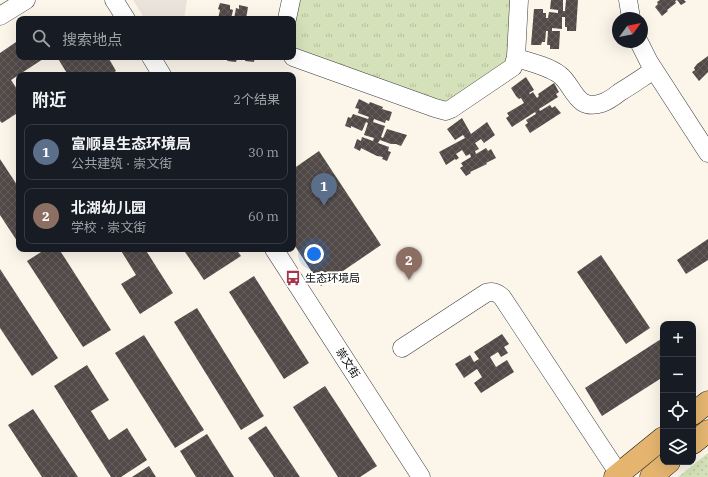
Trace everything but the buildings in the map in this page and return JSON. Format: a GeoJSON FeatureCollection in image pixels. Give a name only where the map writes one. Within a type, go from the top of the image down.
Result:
{"type":"FeatureCollection","features":[{"type":"Feature","properties":{"kind":"main road"},"geometry":{"type":"LineString","coordinates":[[696,412],[708,402]]}},
{"type":"Feature","properties":{"kind":"main road"},"geometry":{"type":"LineString","coordinates":[[696,441],[708,431]]}},
{"type":"Feature","properties":{"kind":"main road"},"geometry":{"type":"LineString","coordinates":[[617,475],[660,440]]}},
{"type":"Feature","properties":{"kind":"main road"},"geometry":{"type":"LineString","coordinates":[[651,477],[665,465]]}},
{"type":"Feature","properties":{"kind":"street"},"geometry":{"type":"LineString","coordinates":[[0,16],[26,0]]}},
{"type":"Feature","properties":{"kind":"street"},"geometry":{"type":"LineString","coordinates":[[114,0],[124,16]]}},
{"type":"Feature","properties":{"kind":"street"},"geometry":{"type":"LineString","coordinates":[[288,16],[291,0]]}},
{"type":"Feature","properties":{"kind":"street"},"geometry":{"type":"LineString","coordinates":[[296,57],[446,111],[513,67],[516,58],[519,0]]}},
{"type":"Feature","properties":{"kind":"street"},"geometry":{"type":"LineString","coordinates":[[628,0],[630,12]]}},
{"type":"Feature","properties":{"kind":"street"},"geometry":{"type":"LineString","coordinates":[[642,48],[654,70],[708,153]]}},
{"type":"Feature","properties":{"kind":"street"},"geometry":{"type":"LineString","coordinates":[[516,58],[556,72],[564,79],[578,98],[590,104],[604,103],[654,70]]}},
{"type":"Feature","properties":{"kind":"street"},"geometry":{"type":"LineString","coordinates":[[153,60],[160,72]]}},
{"type":"Feature","properties":{"kind":"street","name":"崇文街"},"geometry":{"type":"LineString","coordinates":[[276,252],[421,477]]}},
{"type":"Feature","properties":{"kind":"street"},"geometry":{"type":"LineString","coordinates":[[402,348],[486,293],[492,291],[497,293],[502,297],[617,475]]}},
{"type":"Feature","properties":{"kind":"green space"},"geometry":{"type":"Polygon","coordinates":[[[295,0],[515,0],[513,56],[450,105],[296,52],[296,16],[293,16],[295,0]]]}},
{"type":"Feature","properties":{"kind":"green space"},"geometry":{"type":"Polygon","coordinates":[[[708,453],[708,477],[678,477],[693,465],[696,465],[696,463],[708,453]]]}},
{"type":"Feature","properties":{"kind":"shaded area"},"geometry":{"type":"Polygon","coordinates":[[[133,0],[187,0],[184,16],[143,16],[133,0]]]}},
{"type":"Feature","properties":{"kind":"place","name":"富顺县生态环境局"},"geometry":{"type":"Point","coordinates":[324,206]}},
{"type":"Feature","properties":{"kind":"place","name":"生态环境局"},"geometry":{"type":"Point","coordinates":[293,278]}},
{"type":"Feature","properties":{"kind":"place","name":"北湖幼儿园"},"geometry":{"type":"Point","coordinates":[409,280]}}]}
